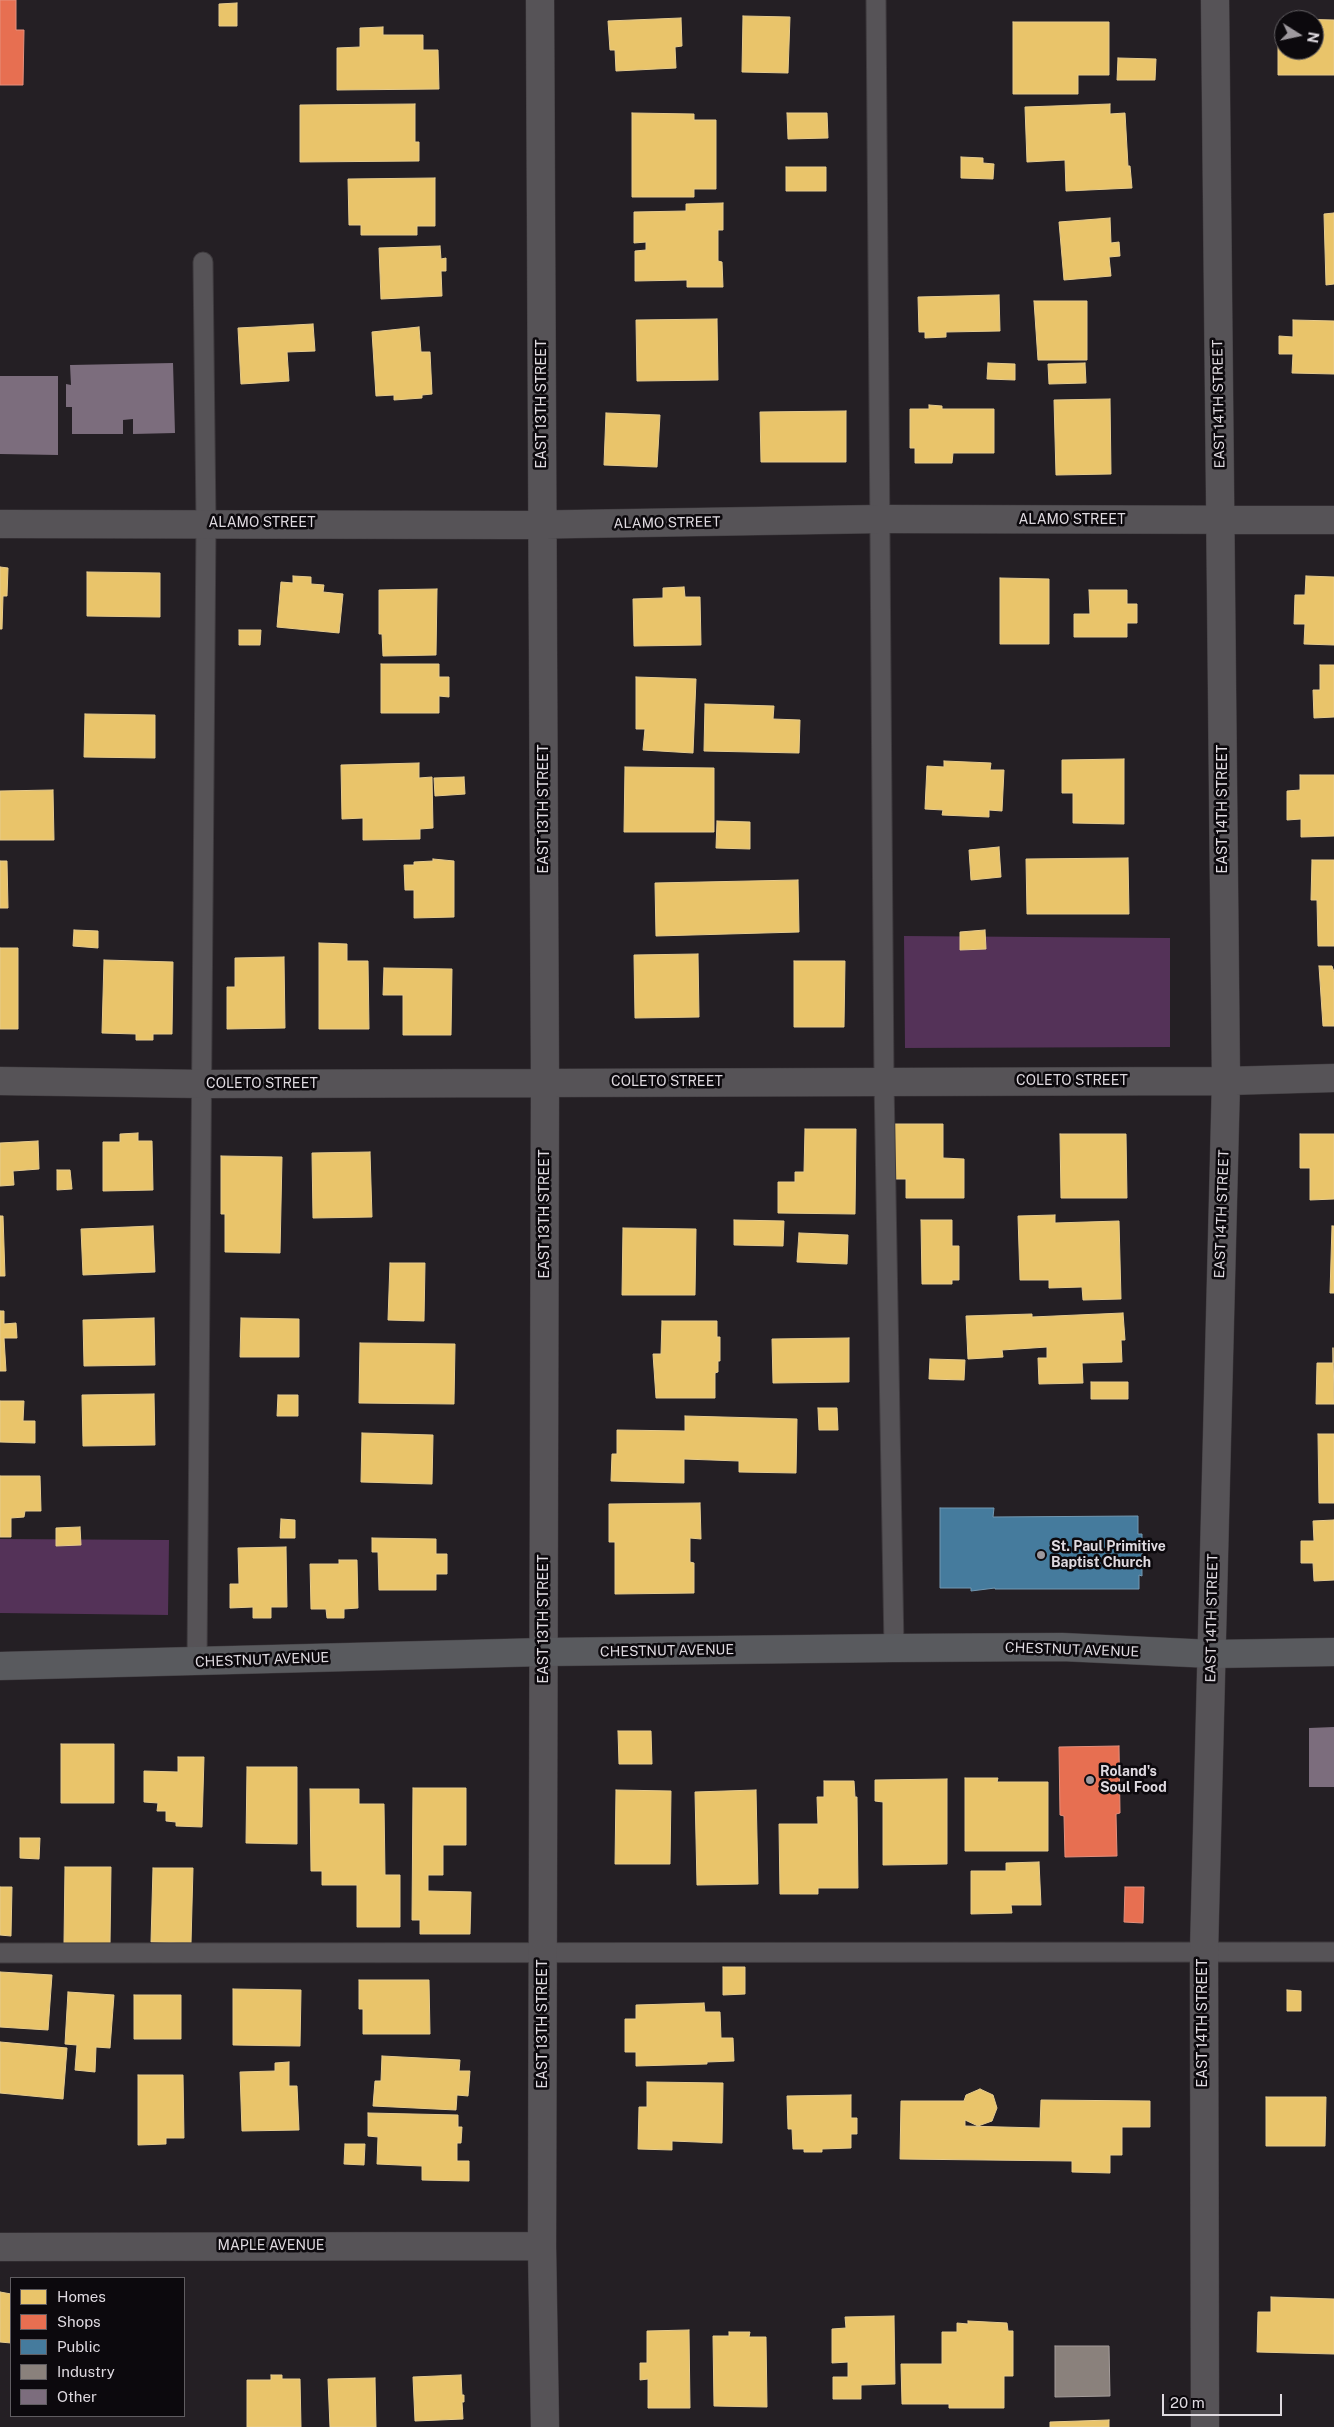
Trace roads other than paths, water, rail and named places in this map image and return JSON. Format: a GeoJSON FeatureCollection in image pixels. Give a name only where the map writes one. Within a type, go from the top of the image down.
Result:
{"type":"FeatureCollection","features":[{"type":"Feature","properties":{"kind":"main road","name":"CHESTNUT AVENUE"},"geometry":{"type":"LineString","coordinates":[[0,1666],[544,1652],[894,1648],[1062,1647],[1212,1654],[1334,1652]]}},
{"type":"Feature","properties":{"kind":"street","name":"EAST 13TH STREET"},"geometry":{"type":"LineString","coordinates":[[540,0],[545,1082],[542,2246],[545,2427]]}},
{"type":"Feature","properties":{"kind":"street","name":"EAST 14TH STREET"},"geometry":{"type":"LineString","coordinates":[[1205,2427],[1204,1952],[1226,1081],[1215,0]]}},
{"type":"Feature","properties":{"kind":"street","name":"ALAMO STREET"},"geometry":{"type":"LineString","coordinates":[[0,524],[543,524],[880,519],[1334,520]]}},
{"type":"Feature","properties":{"kind":"street","name":"COLETO STREET"},"geometry":{"type":"LineString","coordinates":[[0,1081],[203,1084],[884,1080],[1226,1081],[1334,1078]]}},
{"type":"Feature","properties":{"kind":"street","name":"MAPLE AVENUE"},"geometry":{"type":"LineString","coordinates":[[0,2246],[542,2246]]}},
{"type":"Feature","properties":{"kind":"lane"},"geometry":{"type":"LineString","coordinates":[[876,0],[884,1080],[894,1648]]}},
{"type":"Feature","properties":{"kind":"lane"},"geometry":{"type":"LineString","coordinates":[[197,1662],[206,523],[204,262]]}},
{"type":"Feature","properties":{"kind":"lane"},"geometry":{"type":"LineString","coordinates":[[0,1953],[1334,1952]]}},
{"type":"Feature","properties":{"kind":"place","name":"St. Paul Primitive Baptist Church"},"geometry":{"type":"Point","coordinates":[1041,1555]}},
{"type":"Feature","properties":{"kind":"place","name":"Roland's Soul Food"},"geometry":{"type":"Point","coordinates":[1090,1780]}}]}
